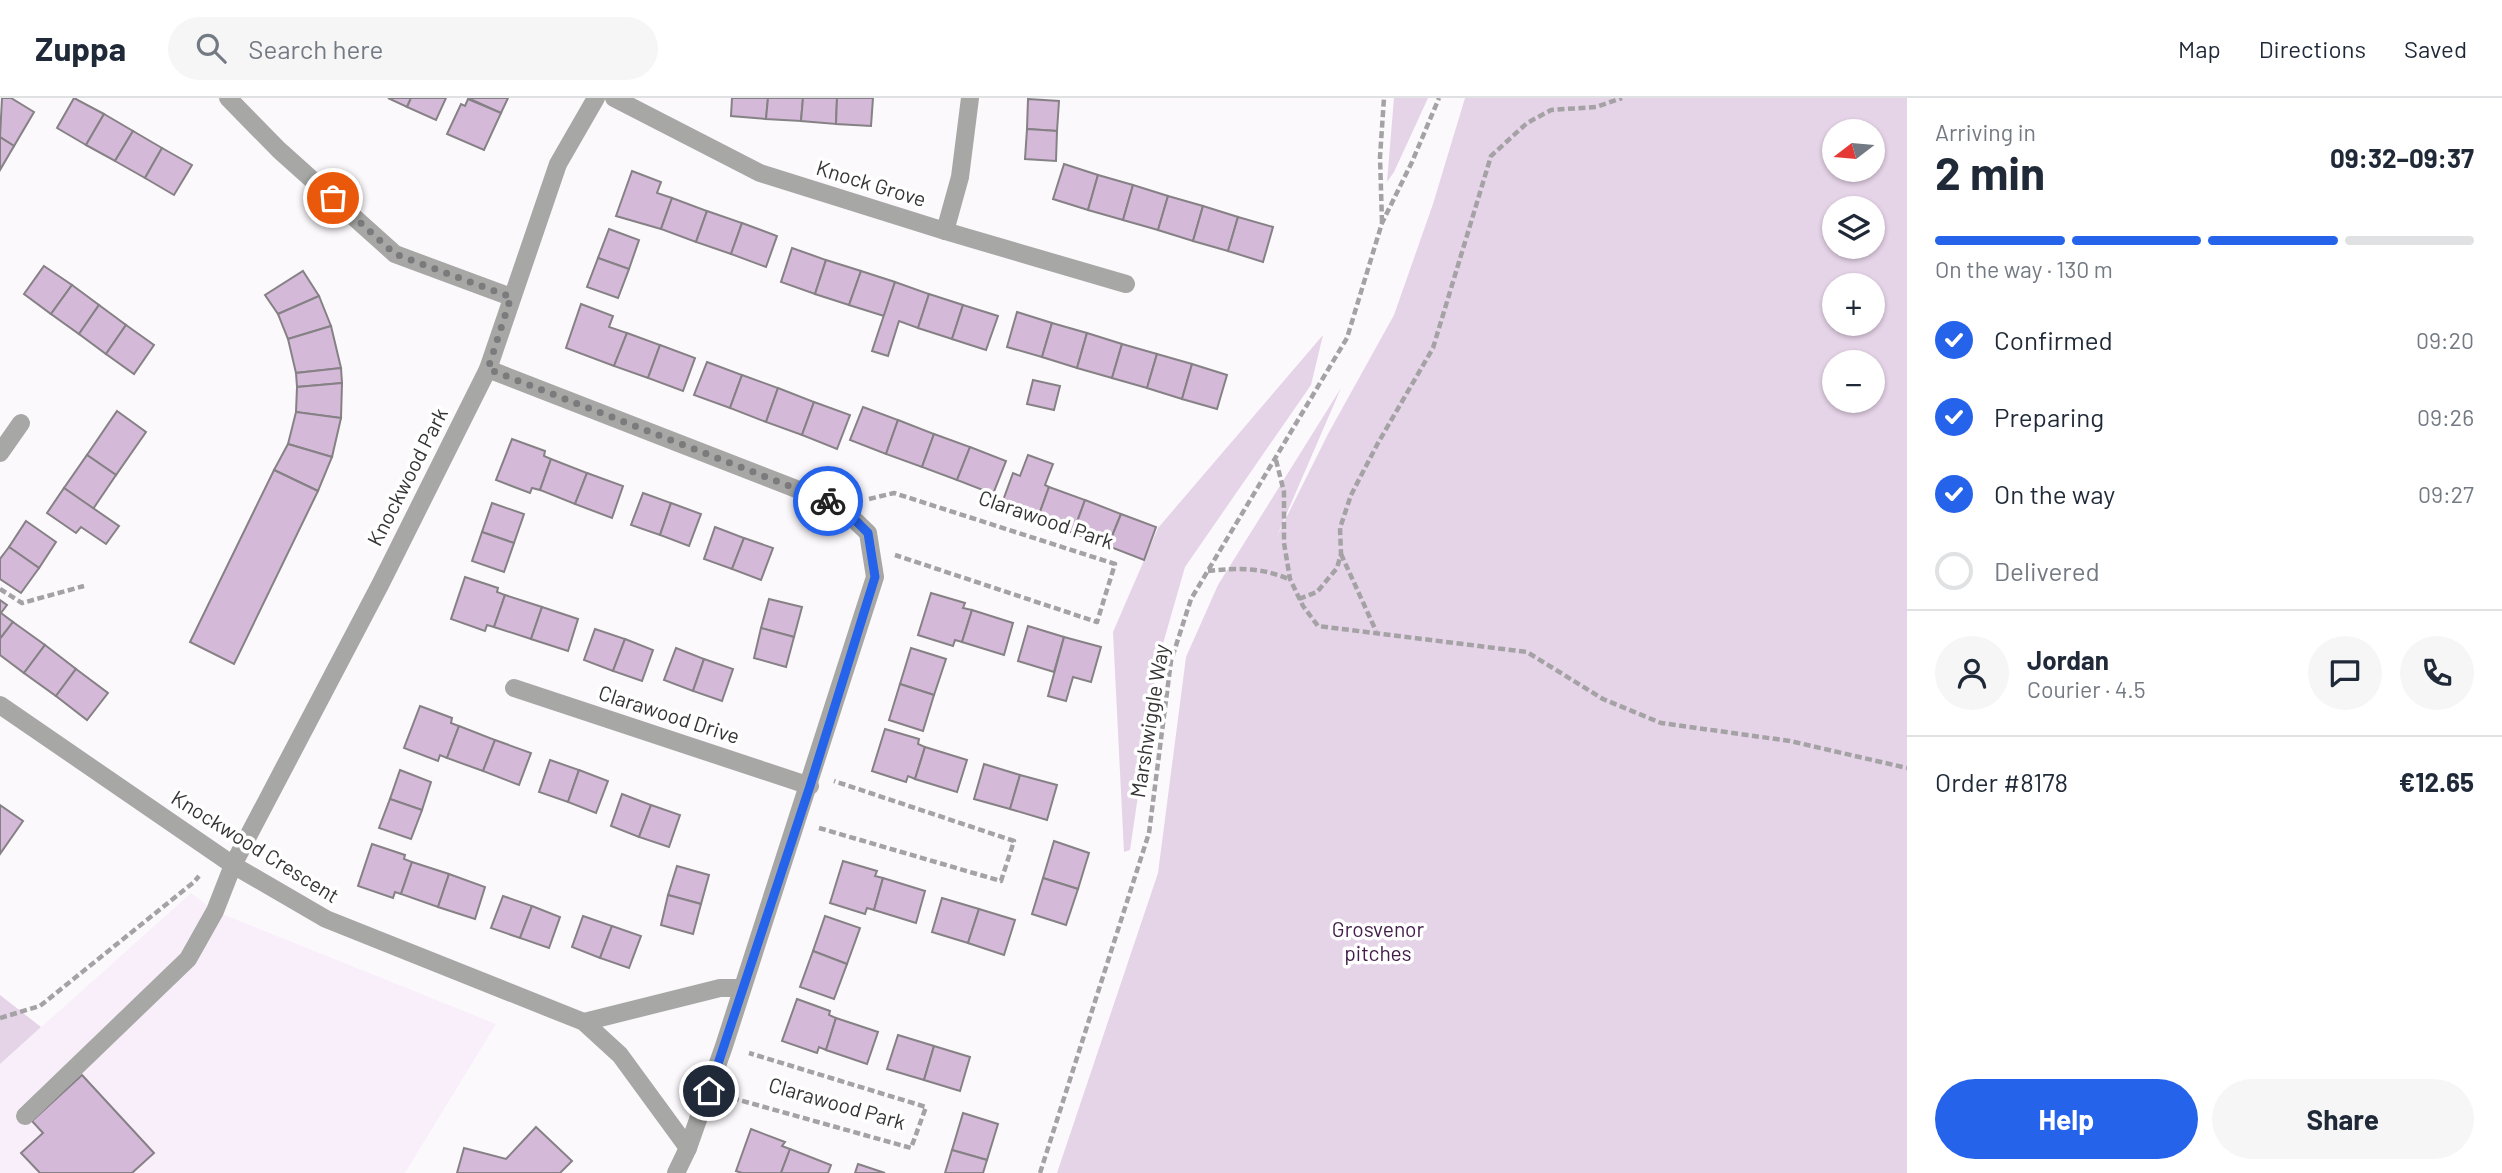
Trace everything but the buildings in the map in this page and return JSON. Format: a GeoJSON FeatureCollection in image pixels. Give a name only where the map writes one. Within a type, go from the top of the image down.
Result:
{"type":"FeatureCollection","features":[{"type":"Feature","properties":{"kind":"street"},"geometry":{"type":"LineString","coordinates":[[228,98],[279,150],[395,254],[511,297]]}},
{"type":"Feature","properties":{"kind":"street","name":"Knockwood Park"},"geometry":{"type":"LineString","coordinates":[[25,1116],[188,959],[215,911],[233,865],[380,585],[488,369],[558,164],[596,98]]}},
{"type":"Feature","properties":{"kind":"street","name":"Knock Grove"},"geometry":{"type":"LineString","coordinates":[[614,98],[760,173],[1126,284]]}},
{"type":"Feature","properties":{"kind":"street"},"geometry":{"type":"LineString","coordinates":[[945,231],[960,177],[970,98]]}},
{"type":"Feature","properties":{"kind":"street"},"geometry":{"type":"LineString","coordinates":[[488,369],[841,506],[868,533],[875,577],[812,780],[709,1091],[676,1173]]}},
{"type":"Feature","properties":{"kind":"street"},"geometry":{"type":"LineString","coordinates":[[0,453],[21,423]]}},
{"type":"Feature","properties":{"kind":"street","name":"Clarawood Drive"},"geometry":{"type":"LineString","coordinates":[[514,688],[812,780]]}},
{"type":"Feature","properties":{"kind":"street","name":"Knockwood Crescent"},"geometry":{"type":"LineString","coordinates":[[0,705],[233,865],[326,919],[584,1023],[620,1055],[688,1148]]}},
{"type":"Feature","properties":{"kind":"street"},"geometry":{"type":"LineString","coordinates":[[584,1023],[720,988],[742,988]]}},
{"type":"Feature","properties":{"kind":"path","name":"Marshwiggle Way"},"geometry":{"type":"LineString","coordinates":[[1382,223],[1380,158],[1384,98]]}},
{"type":"Feature","properties":{"kind":"path","name":"Marshwiggle Way"},"geometry":{"type":"LineString","coordinates":[[1040,1173],[1149,833],[1171,662],[1191,599],[1347,338],[1382,223],[1439,98]]}},
{"type":"Feature","properties":{"kind":"path"},"geometry":{"type":"LineString","coordinates":[[1299,599],[1317,592],[1337,568],[1341,554],[1340,528],[1351,495],[1433,348],[1490,156],[1527,123],[1551,110],[1596,107],[1622,98]]}},
{"type":"Feature","properties":{"kind":"path"},"geometry":{"type":"LineString","coordinates":[[1276,460],[1284,492],[1284,543],[1290,579],[1299,599],[1318,626],[1527,652],[1603,699],[1661,723],[1790,741],[1907,768]]}},
{"type":"Feature","properties":{"kind":"path","name":"Clarawood Park"},"geometry":{"type":"LineString","coordinates":[[841,506],[894,493],[1115,564],[1097,622],[870,547]]}},
{"type":"Feature","properties":{"kind":"path"},"geometry":{"type":"LineString","coordinates":[[1341,554],[1376,632]]}},
{"type":"Feature","properties":{"kind":"path"},"geometry":{"type":"LineString","coordinates":[[1208,571],[1244,568],[1268,571],[1290,579]]}},
{"type":"Feature","properties":{"kind":"path"},"geometry":{"type":"LineString","coordinates":[[0,589],[22,603],[84,586]]}},
{"type":"Feature","properties":{"kind":"path"},"geometry":{"type":"LineString","coordinates":[[798,822],[1001,881],[1014,841],[812,780]]}},
{"type":"Feature","properties":{"kind":"path"},"geometry":{"type":"LineString","coordinates":[[0,1018],[40,1006],[194,883],[217,854]]}},
{"type":"Feature","properties":{"kind":"path","name":"Clarawood Park"},"geometry":{"type":"LineString","coordinates":[[709,1091],[911,1149],[926,1107],[724,1046]]}},
{"type":"Feature","properties":{"kind":"shaded area"},"geometry":{"type":"Polygon","coordinates":[[[191,893],[215,911],[496,1024],[405,1173],[0,1173],[0,1064],[191,893]]]}},
{"type":"Feature","properties":{"kind":"green space"},"geometry":{"type":"Polygon","coordinates":[[[1394,98],[1428,98],[1387,182],[1394,98]]]}},
{"type":"Feature","properties":{"kind":"green space","name":"Grosvenor pitches"},"geometry":{"type":"Polygon","coordinates":[[[1465,98],[1907,98],[1907,1173],[1057,1173],[1158,873],[1186,657],[1218,585],[1341,388],[1277,536],[1328,434],[1394,315],[1433,204],[1465,98]]]}},
{"type":"Feature","properties":{"kind":"green space"},"geometry":{"type":"Polygon","coordinates":[[[1323,335],[1311,385],[1185,567],[1158,661],[1130,850],[1124,852],[1113,632],[1158,528],[1323,335]]]}},
{"type":"Feature","properties":{"kind":"green space"},"geometry":{"type":"Polygon","coordinates":[[[0,995],[41,1027],[0,1064],[0,995]]]}},
{"type":"Feature","properties":{"kind":"way so far"},"geometry":{"type":"LineString","coordinates":[[333,198],[395,254],[511,297],[488,369],[828,501]]}},
{"type":"Feature","properties":{"kind":"route"},"geometry":{"type":"LineString","coordinates":[[709,1091],[810,786],[875,577],[868,533],[841,506],[828,501]]}}]}
